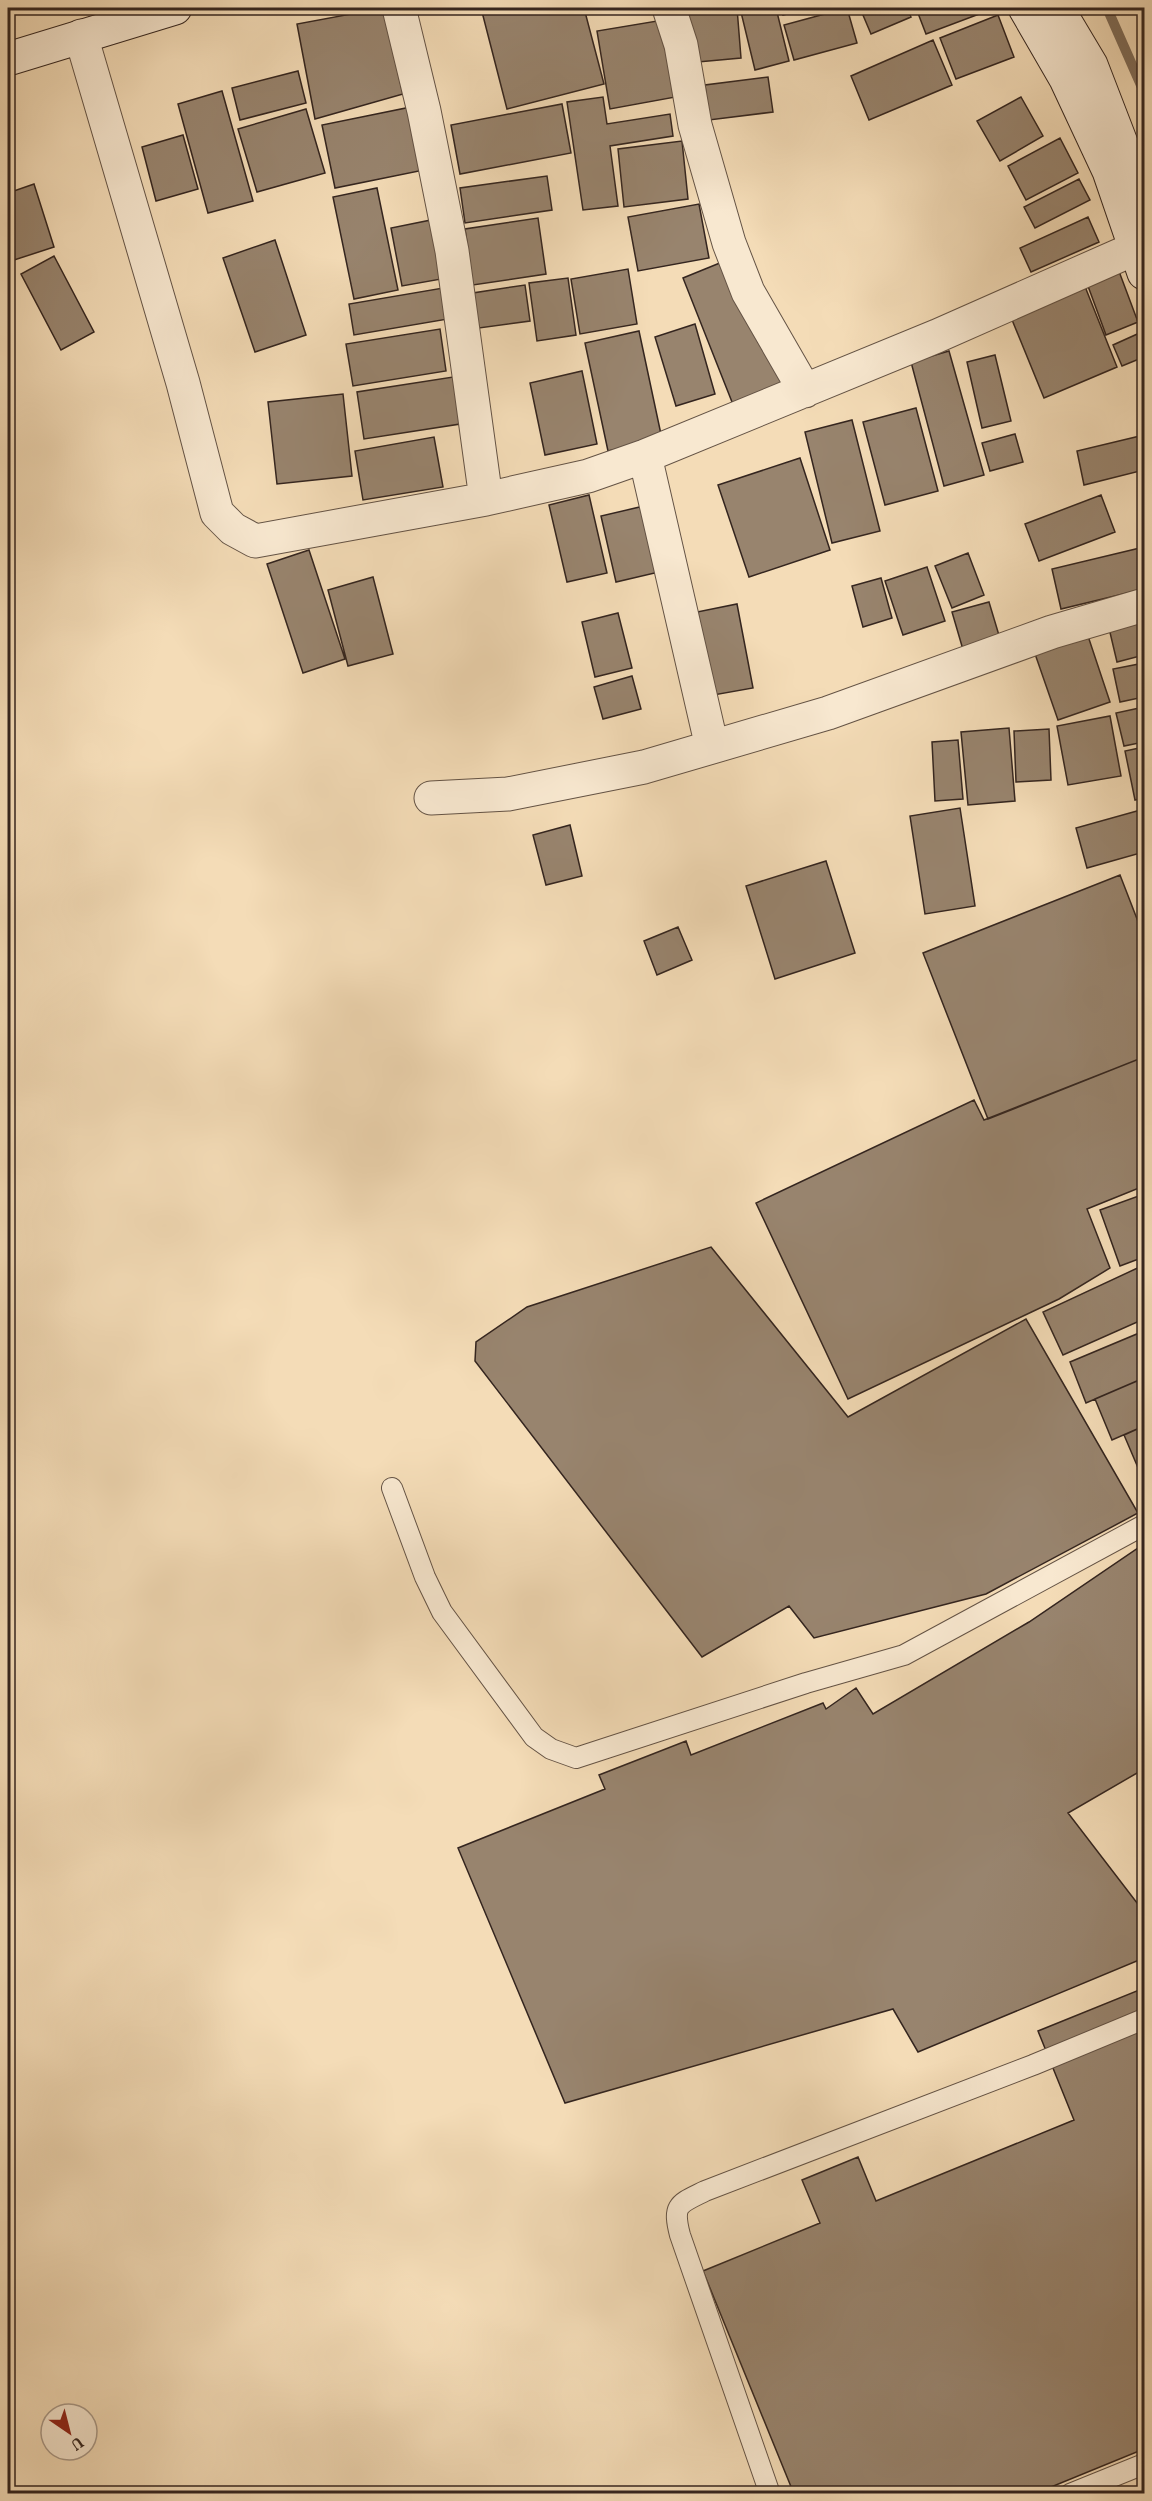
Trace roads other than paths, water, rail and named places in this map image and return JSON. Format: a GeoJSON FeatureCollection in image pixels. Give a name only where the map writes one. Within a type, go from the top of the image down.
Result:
{"type":"FeatureCollection","features":[{"type":"Feature","properties":{"kind":"street"},"geometry":{"type":"LineString","coordinates":[[8,59],[175,8]]}},
{"type":"Feature","properties":{"kind":"street"},"geometry":{"type":"LineString","coordinates":[[399,8],[424,111],[452,251],[486,499]]}},
{"type":"Feature","properties":{"kind":"street"},"geometry":{"type":"LineString","coordinates":[[669,8],[681,45],[695,125],[729,243],[748,292],[805,391]]}},
{"type":"Feature","properties":{"kind":"street"},"geometry":{"type":"LineString","coordinates":[[81,36],[183,383],[217,513],[233,529],[255,541],[486,499],[588,476],[645,456],[937,336],[1140,261],[1127,162],[1066,79],[1025,8]]}},
{"type":"Feature","properties":{"kind":"street"},"geometry":{"type":"LineString","coordinates":[[1057,8],[1091,65],[1127,162],[1144,198]]}},
{"type":"Feature","properties":{"kind":"street"},"geometry":{"type":"LineString","coordinates":[[645,456],[712,747]]}},
{"type":"Feature","properties":{"kind":"street"},"geometry":{"type":"LineString","coordinates":[[431,798],[508,794],[644,767],[828,713],[1052,632],[1144,605]]}},
{"type":"Feature","properties":{"kind":"lane"},"geometry":{"type":"LineString","coordinates":[[392,1488],[425,1576],[442,1612],[534,1737],[551,1749],[576,1758],[806,1683],[904,1655],[1144,1525]]}},
{"type":"Feature","properties":{"kind":"lane"},"geometry":{"type":"LineString","coordinates":[[770,2493],[680,2235],[676,2211],[680,2204],[705,2191],[1034,2065],[1144,2019]]}},
{"type":"Feature","properties":{"kind":"lane"},"geometry":{"type":"LineString","coordinates":[[1070,2493],[1144,2464]]}},
{"type":"Feature","properties":{"kind":"waterway"},"geometry":{"type":"LineString","coordinates":[[1107,8],[1144,92]]}}]}
